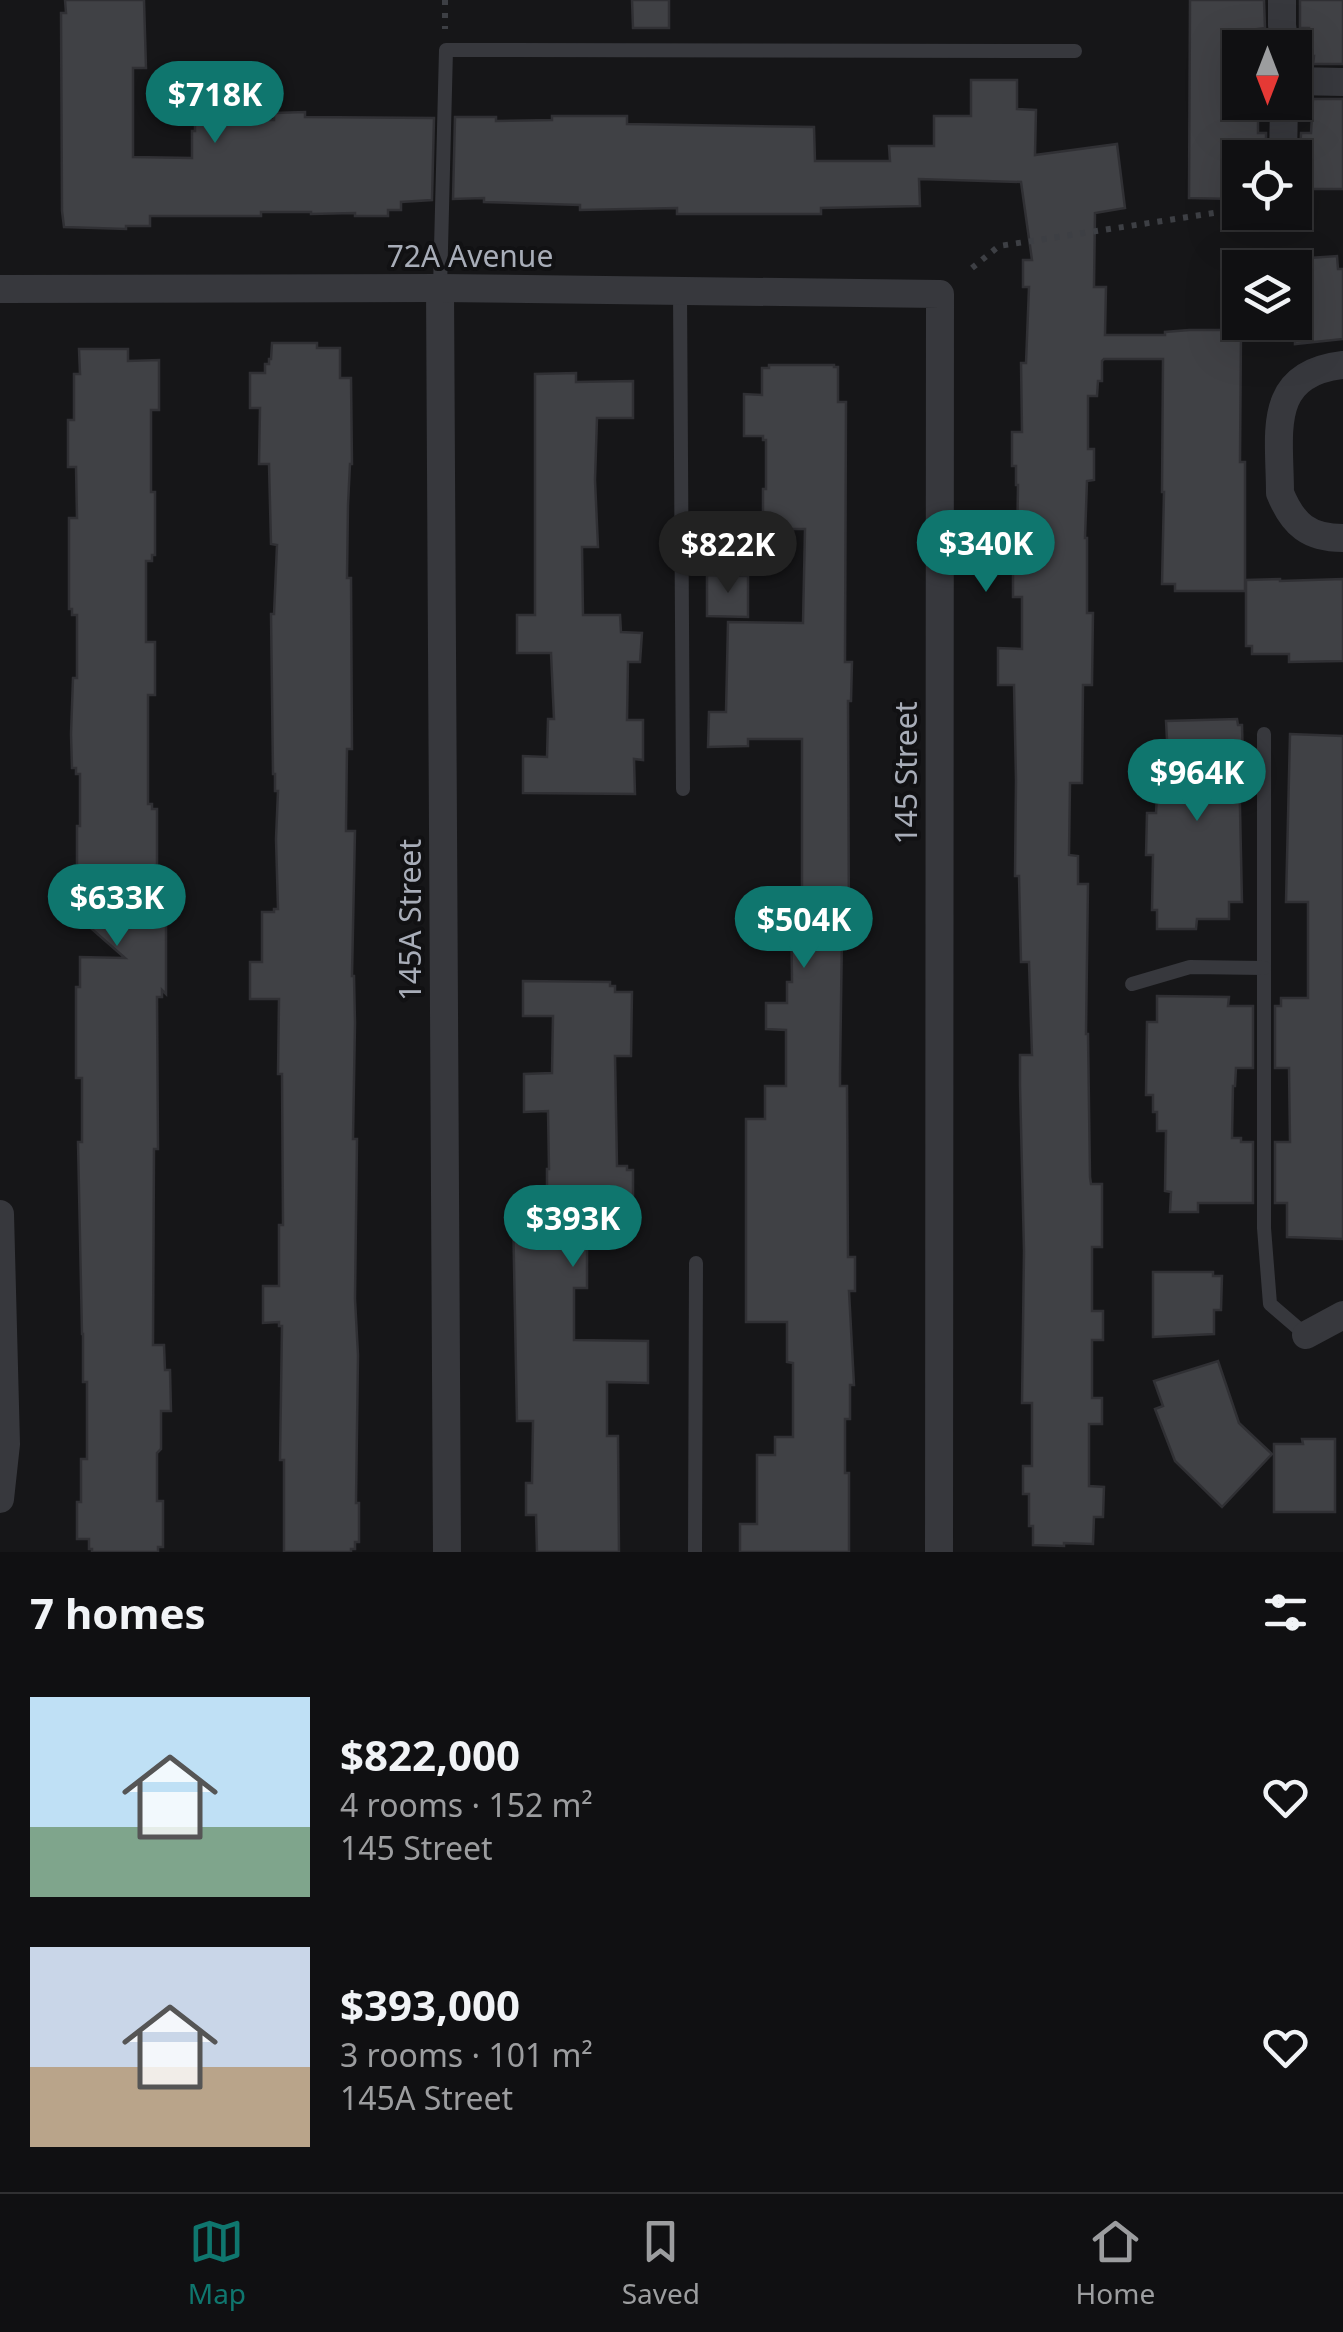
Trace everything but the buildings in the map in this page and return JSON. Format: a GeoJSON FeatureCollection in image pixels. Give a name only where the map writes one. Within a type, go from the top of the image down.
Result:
{"type":"FeatureCollection","features":[{"type":"Feature","properties":{"kind":"street"},"geometry":{"type":"LineString","coordinates":[[1282,0],[1283,30]]}},
{"type":"Feature","properties":{"kind":"street"},"geometry":{"type":"LineString","coordinates":[[1312,81],[1343,82]]}},
{"type":"Feature","properties":{"kind":"street","name":"72A Avenue"},"geometry":{"type":"LineString","coordinates":[[0,289],[440,288],[940,294]]}},
{"type":"Feature","properties":{"kind":"street","name":"145A Street"},"geometry":{"type":"LineString","coordinates":[[440,288],[447,1552]]}},
{"type":"Feature","properties":{"kind":"street","name":"145 Street"},"geometry":{"type":"LineString","coordinates":[[939,1552],[940,294]]}},
{"type":"Feature","properties":{"kind":"street"},"geometry":{"type":"LineString","coordinates":[[1343,366],[1321,368],[1290,388],[1280,412],[1280,493],[1302,527],[1322,538],[1343,538]]}},
{"type":"Feature","properties":{"kind":"street"},"geometry":{"type":"LineString","coordinates":[[0,1214],[6,1444],[0,1499]]}},
{"type":"Feature","properties":{"kind":"street"},"geometry":{"type":"LineString","coordinates":[[1306,1336],[1343,1315]]}},
{"type":"Feature","properties":{"kind":"lane"},"geometry":{"type":"LineString","coordinates":[[440,288],[446,50],[1075,51]]}},
{"type":"Feature","properties":{"kind":"lane"},"geometry":{"type":"LineString","coordinates":[[680,292],[682,789]]}},
{"type":"Feature","properties":{"kind":"lane"},"geometry":{"type":"LineString","coordinates":[[1264,734],[1264,1228],[1270,1304],[1306,1336]]}},
{"type":"Feature","properties":{"kind":"lane"},"geometry":{"type":"LineString","coordinates":[[1132,984],[1190,967],[1264,968]]}},
{"type":"Feature","properties":{"kind":"lane"},"geometry":{"type":"LineString","coordinates":[[696,1263],[696,1552]]}},
{"type":"Feature","properties":{"kind":"path"},"geometry":{"type":"LineString","coordinates":[[972,268],[999,246],[1222,212]]}}]}
